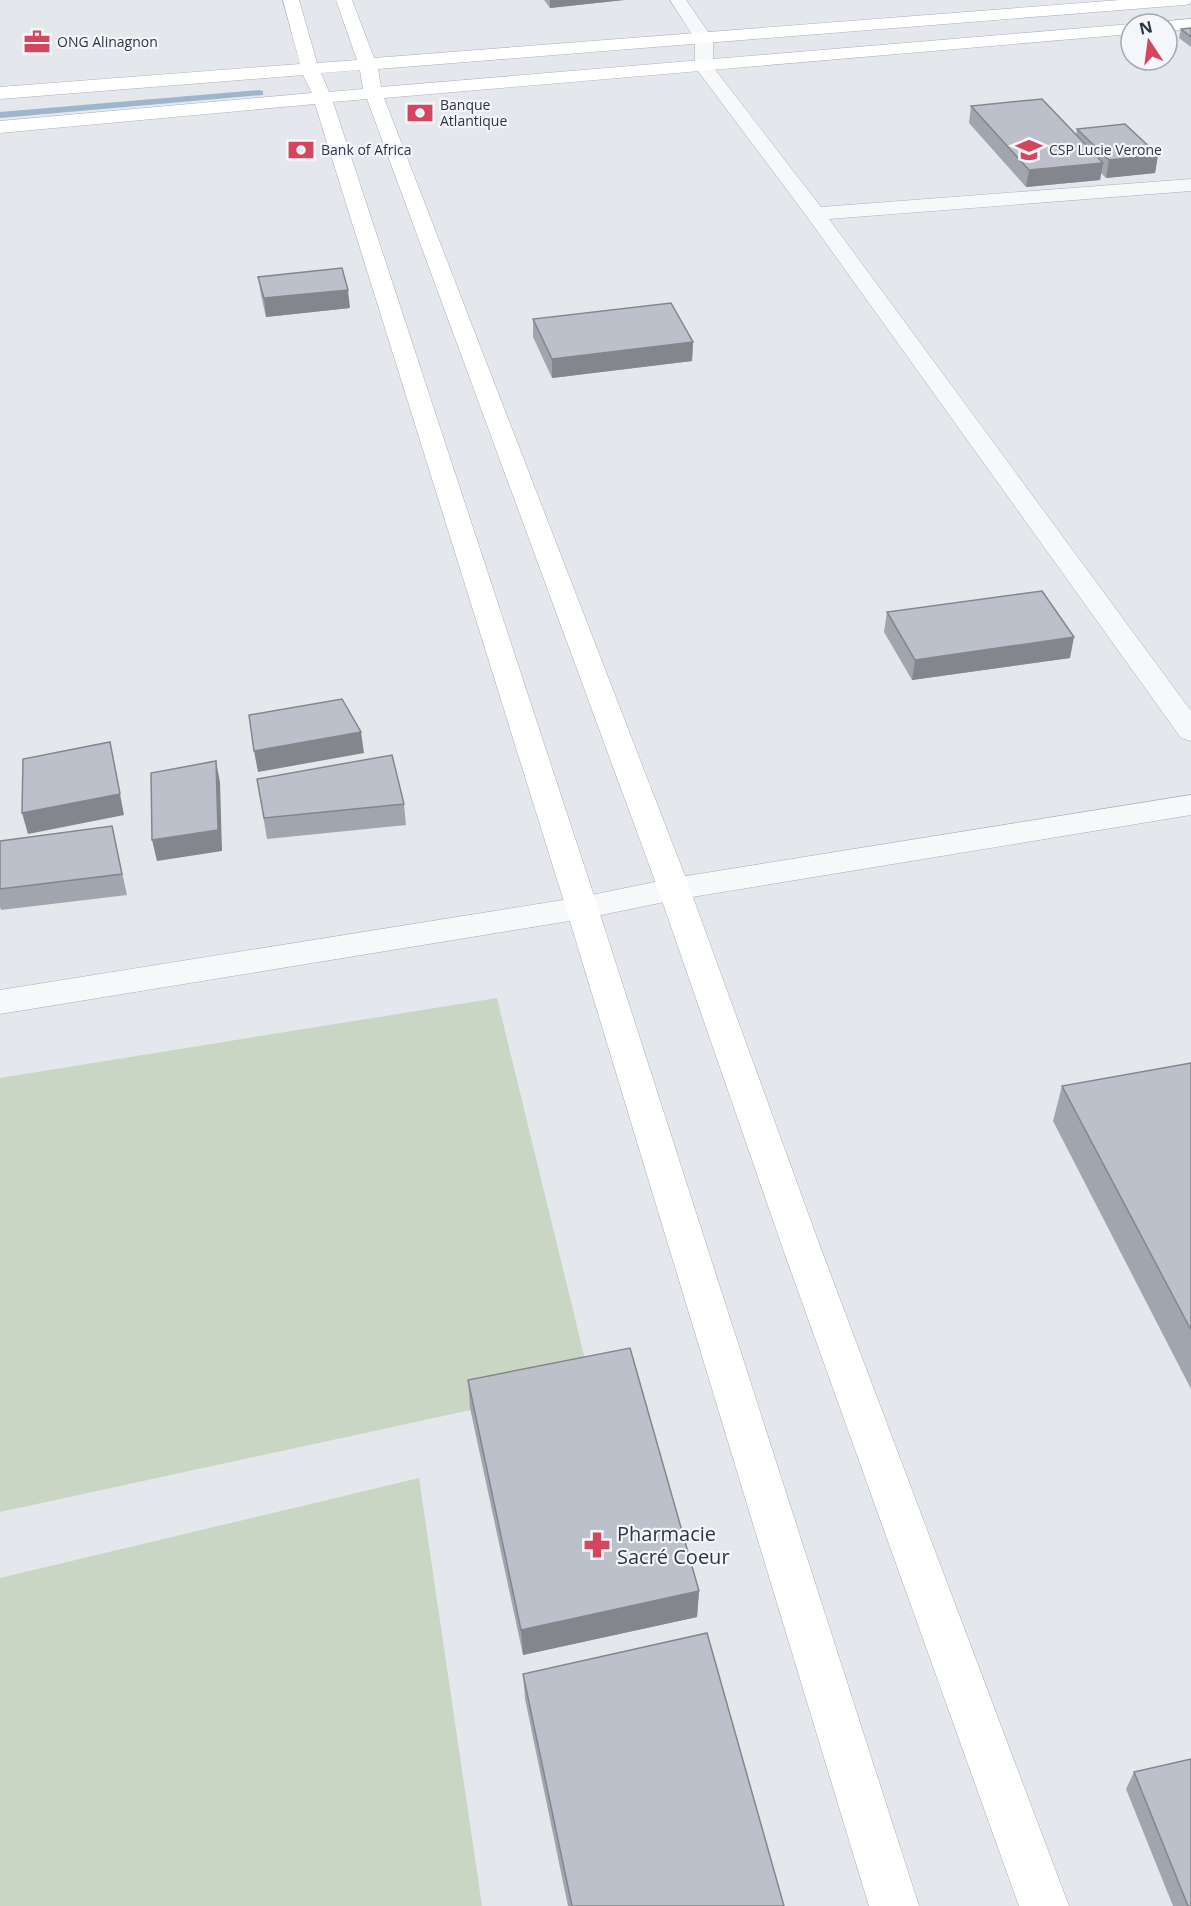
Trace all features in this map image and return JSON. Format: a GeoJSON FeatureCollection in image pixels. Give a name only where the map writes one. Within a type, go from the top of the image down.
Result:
{"type":"FeatureCollection","features":[{"type":"Feature","properties":{"kind":"main road"},"geometry":{"type":"LineString","coordinates":[[291,0],[582,908],[894,1906]]}},
{"type":"Feature","properties":{"kind":"main road"},"geometry":{"type":"LineString","coordinates":[[344,0],[370,79],[674,889],[802,1249],[1044,1906]]}},
{"type":"Feature","properties":{"kind":"main road"},"geometry":{"type":"LineString","coordinates":[[0,127],[316,83],[370,79],[704,39],[1184,0]]}},
{"type":"Feature","properties":{"kind":"main road"},"geometry":{"type":"LineString","coordinates":[[0,93],[704,67],[1119,30]]}},
{"type":"Feature","properties":{"kind":"street"},"geometry":{"type":"LineString","coordinates":[[678,0],[704,39],[704,67],[814,214],[1191,732]]}},
{"type":"Feature","properties":{"kind":"street"},"geometry":{"type":"LineString","coordinates":[[814,214],[1191,185]]}},
{"type":"Feature","properties":{"kind":"street"},"geometry":{"type":"LineString","coordinates":[[0,1002],[582,908],[674,889],[1191,805]]}},
{"type":"Feature","properties":{"kind":"green space"},"geometry":{"type":"Polygon","coordinates":[[[497,998],[591,1384],[0,1512],[0,1078],[497,998]]]}},
{"type":"Feature","properties":{"kind":"green space"},"geometry":{"type":"Polygon","coordinates":[[[419,1478],[482,1906],[0,1906],[0,1578],[419,1478]]]}},
{"type":"Feature","properties":{"kind":"building"},"geometry":{"type":"Polygon","coordinates":[[[1191,28],[1191,37],[1181,29],[1191,28]]]}},
{"type":"Feature","properties":{"kind":"building"},"geometry":{"type":"Polygon","coordinates":[[[1042,99],[1103,163],[1029,170],[971,106],[1042,99]]]}},
{"type":"Feature","properties":{"kind":"building"},"geometry":{"type":"Polygon","coordinates":[[[1125,124],[1158,155],[1109,160],[1077,129],[1125,124]]]}},
{"type":"Feature","properties":{"kind":"building"},"geometry":{"type":"Polygon","coordinates":[[[342,268],[348,290],[264,298],[258,277],[342,268]]]}},
{"type":"Feature","properties":{"kind":"building"},"geometry":{"type":"Polygon","coordinates":[[[671,303],[693,342],[552,359],[533,319],[671,303]]]}},
{"type":"Feature","properties":{"kind":"building"},"geometry":{"type":"Polygon","coordinates":[[[1042,591],[1074,637],[915,660],[887,612],[1042,591]]]}},
{"type":"Feature","properties":{"kind":"building"},"geometry":{"type":"Polygon","coordinates":[[[342,699],[361,732],[254,751],[249,715],[342,699]]]}},
{"type":"Feature","properties":{"kind":"building"},"geometry":{"type":"Polygon","coordinates":[[[110,742],[120,794],[22,813],[23,759],[110,742]]]}},
{"type":"Feature","properties":{"kind":"building"},"geometry":{"type":"Polygon","coordinates":[[[392,755],[404,804],[264,818],[257,779],[392,755]]]}},
{"type":"Feature","properties":{"kind":"building"},"geometry":{"type":"Polygon","coordinates":[[[216,761],[218,830],[152,840],[151,773],[216,761]]]}},
{"type":"Feature","properties":{"kind":"building"},"geometry":{"type":"Polygon","coordinates":[[[112,826],[122,874],[0,889],[0,841],[112,826]]]}},
{"type":"Feature","properties":{"kind":"building"},"geometry":{"type":"Polygon","coordinates":[[[1191,1063],[1191,1330],[1062,1086],[1191,1063]]]}},
{"type":"Feature","properties":{"kind":"building"},"geometry":{"type":"Polygon","coordinates":[[[630,1348],[699,1591],[521,1630],[468,1380],[630,1348]]]}},
{"type":"Feature","properties":{"kind":"building"},"geometry":{"type":"Polygon","coordinates":[[[707,1633],[784,1906],[572,1906],[523,1674],[707,1633]]]}},
{"type":"Feature","properties":{"kind":"building"},"geometry":{"type":"Polygon","coordinates":[[[1191,1759],[1191,1906],[1188,1906],[1134,1772],[1191,1759]]]}},
{"type":"Feature","properties":{"kind":"waterway"},"geometry":{"type":"LineString","coordinates":[[0,115],[259,93]]}},
{"type":"Feature","properties":{"kind":"place","name":"ONG Alinagnon"},"geometry":{"type":"Point","coordinates":[37,42]}},
{"type":"Feature","properties":{"kind":"place","name":"Banque Atlantique"},"geometry":{"type":"Point","coordinates":[420,113]}},
{"type":"Feature","properties":{"kind":"place","name":"Bank of Africa"},"geometry":{"type":"Point","coordinates":[301,150]}},
{"type":"Feature","properties":{"kind":"place","name":"CSP Lucie Verone"},"geometry":{"type":"Point","coordinates":[1029,150]}},
{"type":"Feature","properties":{"kind":"place","name":"Pharmacie Sacré Coeur"},"geometry":{"type":"Point","coordinates":[597,1545]}}]}
